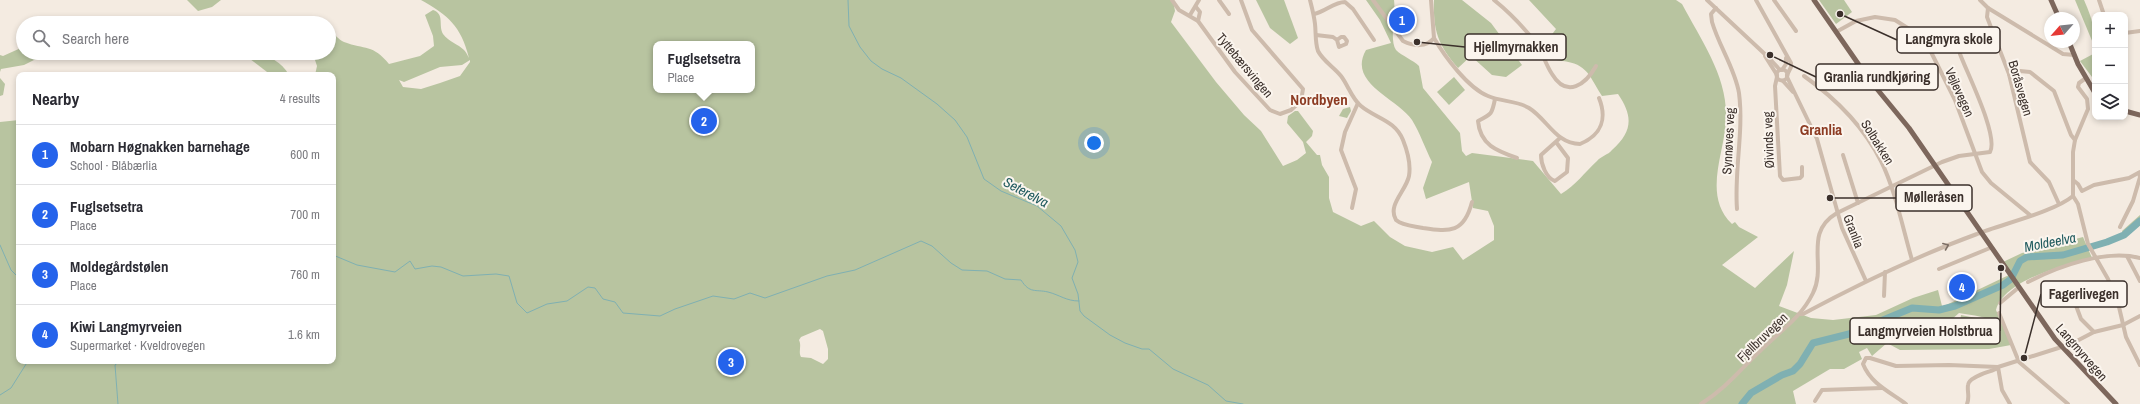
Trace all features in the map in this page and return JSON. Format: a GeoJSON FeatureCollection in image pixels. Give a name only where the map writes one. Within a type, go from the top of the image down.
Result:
{"type":"FeatureCollection","features":[{"type":"Feature","properties":{"kind":"main road","name":"Langmyrvegen"},"geometry":{"type":"LineString","coordinates":[[1814,0],[1868,78],[1903,120],[2008,274],[2061,347],[2116,404]]}},
{"type":"Feature","properties":{"kind":"main road"},"geometry":{"type":"LineString","coordinates":[[2051,0],[2056,12]]}},
{"type":"Feature","properties":{"kind":"main road"},"geometry":{"type":"LineString","coordinates":[[2071,48],[2092,88]]}},
{"type":"Feature","properties":{"kind":"main road"},"geometry":{"type":"LineString","coordinates":[[2128,112],[2140,115]]}},
{"type":"Feature","properties":{"kind":"street","name":"Tyttebærsvingen"},"geometry":{"type":"LineString","coordinates":[[1172,0],[1179,10],[1198,21],[1235,72],[1260,101],[1275,113],[1285,114],[1297,107],[1301,100],[1303,89],[1252,30],[1241,0]]}},
{"type":"Feature","properties":{"kind":"street"},"geometry":{"type":"LineString","coordinates":[[1190,15],[1199,0]]}},
{"type":"Feature","properties":{"kind":"street"},"geometry":{"type":"LineString","coordinates":[[1220,0],[1229,14]]}},
{"type":"Feature","properties":{"kind":"street"},"geometry":{"type":"LineString","coordinates":[[1310,0],[1314,14],[1317,46],[1320,55],[1340,74],[1358,103],[1389,123],[1396,129],[1404,141],[1409,175],[1406,185],[1394,207],[1393,214],[1398,222],[1428,228],[1452,230],[1464,222],[1472,202]]}},
{"type":"Feature","properties":{"kind":"street"},"geometry":{"type":"LineString","coordinates":[[1373,0],[1403,41],[1408,44],[1420,45],[1428,43],[1434,38]]}},
{"type":"Feature","properties":{"kind":"street"},"geometry":{"type":"LineString","coordinates":[[1431,0],[1434,38],[1448,59],[1478,92],[1495,99],[1516,102],[1528,108],[1560,138],[1566,142],[1580,144],[1597,132],[1604,118],[1604,109],[1599,98]]}},
{"type":"Feature","properties":{"kind":"street"},"geometry":{"type":"LineString","coordinates":[[1494,0],[1534,41],[1541,51],[1552,74],[1561,84],[1574,86],[1580,85],[1588,79],[1596,66]]}},
{"type":"Feature","properties":{"kind":"street","name":"Granlia"},"geometry":{"type":"LineString","coordinates":[[1707,0],[1787,76],[1795,96],[1817,139],[1837,213],[1848,244],[1866,281]]}},
{"type":"Feature","properties":{"kind":"street"},"geometry":{"type":"LineString","coordinates":[[1756,0],[1791,65],[1787,76],[1783,81]]}},
{"type":"Feature","properties":{"kind":"street"},"geometry":{"type":"LineString","coordinates":[[1774,0],[1796,31]]}},
{"type":"Feature","properties":{"kind":"street"},"geometry":{"type":"LineString","coordinates":[[1980,0],[1988,8],[2063,54],[2074,55]]}},
{"type":"Feature","properties":{"kind":"street"},"geometry":{"type":"LineString","coordinates":[[2099,0],[2103,12]]}},
{"type":"Feature","properties":{"kind":"street"},"geometry":{"type":"LineString","coordinates":[[1314,14],[1320,13],[1337,3],[1345,2],[1353,9],[1374,40]]}},
{"type":"Feature","properties":{"kind":"street","name":"Tyttebærsvingen"},"geometry":{"type":"LineString","coordinates":[[1196,7],[1200,12],[1198,21]]}},
{"type":"Feature","properties":{"kind":"street","name":"Synnøves veg"},"geometry":{"type":"LineString","coordinates":[[1716,8],[1711,14],[1712,22],[1739,92],[1741,113],[1735,191],[1737,209]]}},
{"type":"Feature","properties":{"kind":"street","name":"Boråsvegen"},"geometry":{"type":"LineString","coordinates":[[1988,8],[1987,17],[2009,74],[2030,162],[2049,182],[2059,204]]}},
{"type":"Feature","properties":{"kind":"street","name":"Vejlevegen"},"geometry":{"type":"LineString","coordinates":[[1836,32],[1856,21],[1875,17],[1895,20],[1918,34],[1928,48],[1955,100],[1974,155],[1982,172],[1991,183],[2030,215]]}},
{"type":"Feature","properties":{"kind":"street"},"geometry":{"type":"LineString","coordinates":[[2128,33],[2140,31]]}},
{"type":"Feature","properties":{"kind":"street"},"geometry":{"type":"LineString","coordinates":[[1316,35],[1328,35],[1337,40]]}},
{"type":"Feature","properties":{"kind":"street"},"geometry":{"type":"LineString","coordinates":[[1799,314],[1809,301],[1817,279],[1818,235],[1823,224],[1837,213],[1934,165],[1953,158],[1989,154],[1992,150],[1984,112],[1960,54]]}},
{"type":"Feature","properties":{"kind":"street","name":"Granlia"},"geometry":{"type":"LineString","coordinates":[[1765,55],[1777,76],[1795,96]]}},
{"type":"Feature","properties":{"kind":"street"},"geometry":{"type":"LineString","coordinates":[[1777,76],[1786,64],[1785,55]]}},
{"type":"Feature","properties":{"kind":"street"},"geometry":{"type":"LineString","coordinates":[[2009,74],[2020,71],[2030,72],[2054,91],[2071,135],[2075,140]]}},
{"type":"Feature","properties":{"kind":"street","name":"Øivinds veg"},"geometry":{"type":"LineString","coordinates":[[1777,76],[1775,82],[1780,176],[1783,180],[1800,178],[1802,176],[1802,167]]}},
{"type":"Feature","properties":{"kind":"street","name":"Solbakken"},"geometry":{"type":"LineString","coordinates":[[1804,76],[1838,104],[1855,122],[1881,160],[1912,260]]}},
{"type":"Feature","properties":{"kind":"street"},"geometry":{"type":"LineString","coordinates":[[2086,78],[2079,83],[2078,87],[2087,100],[2088,109],[2075,140],[2072,165],[2073,196],[2078,204],[2090,250],[2114,292],[2123,325],[2140,365]]}},
{"type":"Feature","properties":{"kind":"street","name":"Øivinds veg"},"geometry":{"type":"LineString","coordinates":[[1776,92],[1778,85],[1783,81]]}},
{"type":"Feature","properties":{"kind":"street"},"geometry":{"type":"LineString","coordinates":[[1495,99],[1493,110],[1490,115],[1478,121],[1478,127],[1492,149],[1517,158]]}},
{"type":"Feature","properties":{"kind":"street"},"geometry":{"type":"LineString","coordinates":[[1352,208],[1356,193],[1355,185],[1346,166],[1341,150],[1345,132],[1358,103]]}},
{"type":"Feature","properties":{"kind":"street"},"geometry":{"type":"LineString","coordinates":[[1556,142],[1568,158],[1567,172],[1555,181],[1546,173],[1541,155],[1560,138]]}},
{"type":"Feature","properties":{"kind":"street"},"geometry":{"type":"LineString","coordinates":[[1843,155],[1858,203]]}},
{"type":"Feature","properties":{"kind":"street"},"geometry":{"type":"LineString","coordinates":[[2073,180],[2078,184],[2082,191],[2094,185],[2129,178],[2139,173],[2140,177],[2133,201],[2120,227]]}},
{"type":"Feature","properties":{"kind":"street"},"geometry":{"type":"LineString","coordinates":[[1926,205],[1953,193]]}},
{"type":"Feature","properties":{"kind":"street","name":"Fjellbruvegen"},"geometry":{"type":"LineString","coordinates":[[1701,404],[1727,386],[1799,314],[1803,314],[1866,281],[1912,260],[2059,204],[2073,196]]}},
{"type":"Feature","properties":{"kind":"street"},"geometry":{"type":"LineString","coordinates":[[1939,269],[1990,248]]}},
{"type":"Feature","properties":{"kind":"street"},"geometry":{"type":"LineString","coordinates":[[2127,256],[2140,281]]}},
{"type":"Feature","properties":{"kind":"street"},"geometry":{"type":"LineString","coordinates":[[2028,282],[2045,274],[2095,257],[2127,256],[2140,258]]}},
{"type":"Feature","properties":{"kind":"street"},"geometry":{"type":"LineString","coordinates":[[1884,296],[1885,272]]}},
{"type":"Feature","properties":{"kind":"street"},"geometry":{"type":"LineString","coordinates":[[2000,303],[2017,286]]}},
{"type":"Feature","properties":{"kind":"street"},"geometry":{"type":"LineString","coordinates":[[2069,287],[2081,319],[2094,332]]}},
{"type":"Feature","properties":{"kind":"street"},"geometry":{"type":"LineString","coordinates":[[1999,313],[2020,362],[2068,404]]}},
{"type":"Feature","properties":{"kind":"street"},"geometry":{"type":"LineString","coordinates":[[1967,404],[1969,398],[1968,385],[1970,380],[1998,367],[2020,362],[2081,340],[2094,332],[2123,325],[2140,316]]}},
{"type":"Feature","properties":{"kind":"street"},"geometry":{"type":"LineString","coordinates":[[1906,404],[1882,388],[1864,367],[1863,364],[1867,357],[1896,366],[1949,364],[1998,367]]}},
{"type":"Feature","properties":{"kind":"street"},"geometry":{"type":"LineString","coordinates":[[1998,367],[1998,375],[2002,390],[2010,404]]}},
{"type":"Feature","properties":{"kind":"street"},"geometry":{"type":"LineString","coordinates":[[1815,401],[1822,390],[1882,388]]}},
{"type":"Feature","properties":{"kind":"green space"},"geometry":{"type":"Polygon","coordinates":[[[187,0],[221,0],[212,7],[198,11],[187,0]]]}},
{"type":"Feature","properties":{"kind":"green space"},"geometry":{"type":"Polygon","coordinates":[[[421,0],[1173,0],[1175,11],[1171,22],[1216,82],[1244,115],[1261,131],[1283,166],[1297,160],[1306,153],[1303,142],[1287,123],[1288,116],[1295,111],[1298,111],[1313,131],[1312,136],[1306,142],[1317,155],[1320,155],[1322,165],[1329,177],[1329,198],[1333,212],[1361,226],[1374,221],[1390,237],[1405,246],[1432,252],[1453,247],[1463,260],[1494,240],[1494,226],[1488,211],[1473,208],[1469,182],[1426,199],[1423,188],[1432,162],[1418,130],[1405,112],[1376,89],[1368,81],[1363,72],[1362,62],[1366,50],[1391,43],[1380,20],[1366,0],[1394,0],[1394,46],[1401,54],[1419,66],[1423,88],[1460,133],[1462,151],[1466,156],[1472,153],[1533,161],[1561,194],[1571,187],[1599,159],[1610,152],[1619,143],[1627,130],[1628,116],[1623,102],[1618,94],[1602,96],[1589,75],[1580,66],[1566,61],[1556,60],[1544,45],[1556,29],[1529,0],[1676,0],[1682,4],[1705,45],[1723,88],[1726,119],[1717,173],[1718,200],[1723,213],[1732,224],[1735,222],[1739,227],[1758,237],[1722,265],[1755,288],[1794,251],[1787,285],[1779,306],[1811,318],[1833,320],[1876,315],[1913,298],[1938,290],[1942,306],[1944,306],[2011,274],[2003,262],[2022,253],[2083,237],[2092,258],[2037,275],[2011,290],[2002,299],[1996,310],[2011,345],[1989,349],[1900,350],[1887,343],[1872,356],[1867,348],[1859,352],[1862,359],[1844,369],[1830,369],[1793,391],[1796,404],[0,404],[0,122],[16,120],[16,364],[336,364],[336,72],[316,72],[317,66],[315,60],[336,60],[336,36],[344,42],[373,50],[389,64],[420,56],[434,46],[433,36],[425,15],[433,10],[439,14],[443,34],[464,50],[469,58],[466,47],[457,30],[439,11],[421,0]],[[470,60],[462,65],[440,67],[404,82],[399,80],[403,87],[421,89],[460,76],[470,60]],[[1959,313],[1950,321],[1945,343],[1980,343],[2000,338],[1997,325],[1992,321],[1979,316],[1959,313]],[[820,329],[801,337],[799,340],[800,353],[801,357],[811,358],[823,364],[828,359],[828,349],[823,331],[820,329]]]}},
{"type":"Feature","properties":{"kind":"green space"},"geometry":{"type":"Polygon","coordinates":[[[1256,0],[1284,0],[1298,38],[1290,44],[1270,28],[1256,0]]]}},
{"type":"Feature","properties":{"kind":"green space"},"geometry":{"type":"Polygon","coordinates":[[[1434,0],[1462,0],[1491,23],[1522,65],[1506,77],[1492,75],[1471,56],[1458,68],[1441,45],[1438,37],[1434,0]]]}},
{"type":"Feature","properties":{"kind":"green space"},"geometry":{"type":"Polygon","coordinates":[[[1819,0],[1844,0],[1852,12],[1836,24],[1819,0]]]}},
{"type":"Feature","properties":{"kind":"green space"},"geometry":{"type":"Polygon","coordinates":[[[2075,0],[2084,0],[2087,6],[2092,22],[2092,41],[2075,0]]]}},
{"type":"Feature","properties":{"kind":"green space"},"geometry":{"type":"Polygon","coordinates":[[[16,50],[16,60],[34,60],[24,65],[1,69],[0,72],[0,55],[3,56],[16,50]]]}},
{"type":"Feature","properties":{"kind":"green space"},"geometry":{"type":"Polygon","coordinates":[[[2092,55],[2092,77],[2080,61],[2092,55]]]}},
{"type":"Feature","properties":{"kind":"green space"},"geometry":{"type":"Polygon","coordinates":[[[251,60],[275,60],[287,72],[267,72],[251,60]]]}},
{"type":"Feature","properties":{"kind":"green space"},"geometry":{"type":"Polygon","coordinates":[[[1454,77],[1465,90],[1449,105],[1437,92],[1454,77]]]}},
{"type":"Feature","properties":{"kind":"green space"},"geometry":{"type":"Polygon","coordinates":[[[0,78],[5,84],[3,95],[0,96],[0,78]]]}},
{"type":"Feature","properties":{"kind":"green space"},"geometry":{"type":"Polygon","coordinates":[[[1350,107],[1351,111],[1347,118],[1339,116],[1343,109],[1350,107]]]}},
{"type":"Feature","properties":{"kind":"green space"},"geometry":{"type":"Polygon","coordinates":[[[2140,215],[2140,225],[2124,237],[2122,231],[2140,215]]]}},
{"type":"Feature","properties":{"kind":"green space"},"geometry":{"type":"Polygon","coordinates":[[[1961,315],[1981,319],[1978,339],[1958,335],[1961,315]]]}},
{"type":"Feature","properties":{"kind":"waterway","name":"Seterelva"},"geometry":{"type":"LineString","coordinates":[[848,0],[849,26],[860,47],[871,61],[882,69],[901,78],[937,104],[955,120],[967,137],[984,179],[1001,191],[1037,206],[1061,226],[1075,250],[1078,262],[1072,278],[1078,294],[1080,311],[1084,316],[1110,335],[1125,343],[1142,349],[1149,349],[1173,369],[1208,385],[1226,401],[1243,404]]}},
{"type":"Feature","properties":{"kind":"waterway","name":"Moldeelva"},"geometry":{"type":"LineString","coordinates":[[1742,404],[1751,393],[1782,375],[1793,371],[1800,364],[1813,343],[1849,334],[1912,308],[1939,310],[1955,306],[2003,285],[2011,279],[2020,261],[2027,257],[2063,255],[2107,242],[2124,235],[2140,221]]}},
{"type":"Feature","properties":{"kind":"waterway"},"geometry":{"type":"LineString","coordinates":[[336,256],[357,265],[395,272],[410,261],[415,269],[432,266],[441,267],[463,276],[496,274],[509,276],[517,303],[527,313],[547,304],[567,301],[588,287],[595,288],[603,299],[615,302],[623,313],[660,316],[675,309],[713,296],[734,299],[750,293],[765,298],[827,276],[855,270],[921,241],[932,246],[951,263],[962,270],[987,271],[1005,279],[1021,280],[1030,289],[1048,292],[1067,299],[1079,301]]}},
{"type":"Feature","properties":{"kind":"waterway"},"geometry":{"type":"LineString","coordinates":[[0,245],[11,270],[16,275]]}},
{"type":"Feature","properties":{"kind":"waterway"},"geometry":{"type":"LineString","coordinates":[[0,395],[11,388],[26,364]]}},
{"type":"Feature","properties":{"kind":"waterway"},"geometry":{"type":"LineString","coordinates":[[116,364],[115,365],[118,404]]}},
{"type":"Feature","properties":{"kind":"place","name":"Langmyra skole"},"geometry":{"type":"Point","coordinates":[1840,14]}},
{"type":"Feature","properties":{"kind":"place","name":"Mobarn Høgnakken barnehage"},"geometry":{"type":"Point","coordinates":[1402,20]}},
{"type":"Feature","properties":{"kind":"place","name":"Hjellmyrnakken"},"geometry":{"type":"Point","coordinates":[1417,42]}},
{"type":"Feature","properties":{"kind":"place","name":"Granlia rundkjøring"},"geometry":{"type":"Point","coordinates":[1770,55]}},
{"type":"Feature","properties":{"kind":"place","name":"Fuglsetsetra"},"geometry":{"type":"Point","coordinates":[704,121]}},
{"type":"Feature","properties":{"kind":"place","name":"Mølleråsen"},"geometry":{"type":"Point","coordinates":[1830,198]}},
{"type":"Feature","properties":{"kind":"place","name":"Langmyrveien Holstbrua"},"geometry":{"type":"Point","coordinates":[2001,268]}},
{"type":"Feature","properties":{"kind":"place","name":"Kiwi Langmyrveien"},"geometry":{"type":"Point","coordinates":[1962,287]}},
{"type":"Feature","properties":{"kind":"place","name":"Fagerlivegen"},"geometry":{"type":"Point","coordinates":[2024,358]}},
{"type":"Feature","properties":{"kind":"place","name":"Moldegårdstølen"},"geometry":{"type":"Point","coordinates":[731,362]}},
{"type":"Feature","properties":{"kind":"district","name":"Nordbyen"},"geometry":{"type":"Point","coordinates":[1319,100]}},
{"type":"Feature","properties":{"kind":"district","name":"Granlia"},"geometry":{"type":"Point","coordinates":[1821,130]}}]}
